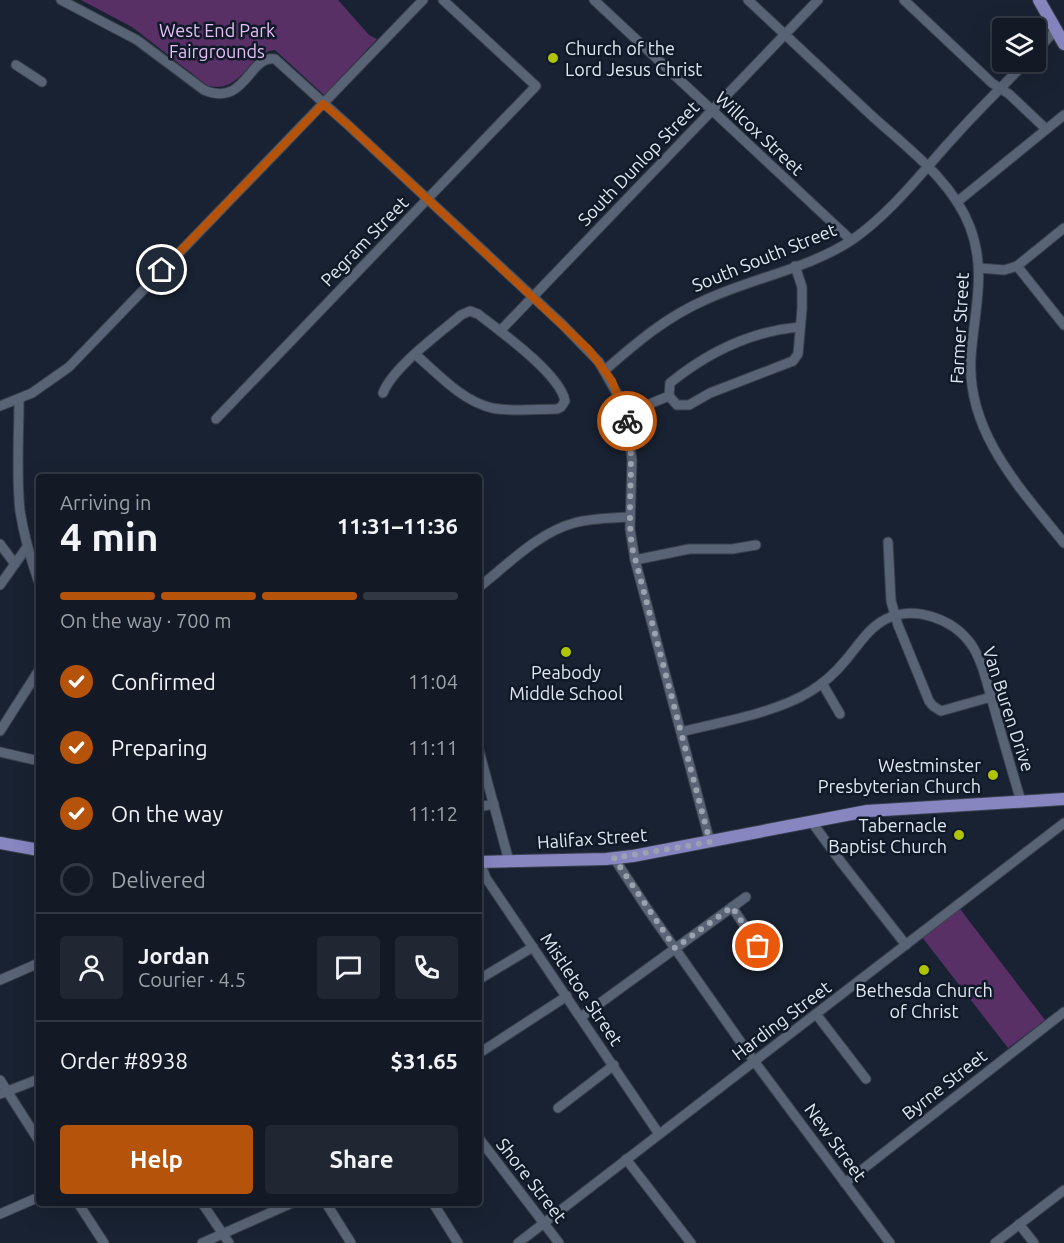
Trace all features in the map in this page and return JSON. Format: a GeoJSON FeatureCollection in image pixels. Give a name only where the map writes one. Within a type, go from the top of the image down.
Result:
{"type":"FeatureCollection","features":[{"type":"Feature","properties":{"kind":"main road"},"geometry":{"type":"LineString","coordinates":[[1039,0],[1060,26],[1064,44]]}},
{"type":"Feature","properties":{"kind":"main road","name":"Halifax Street"},"geometry":{"type":"LineString","coordinates":[[482,862],[614,858],[710,842],[812,820],[884,809],[1064,798]]}},
{"type":"Feature","properties":{"kind":"main road"},"geometry":{"type":"LineString","coordinates":[[0,843],[36,849]]}},
{"type":"Feature","properties":{"kind":"street"},"geometry":{"type":"LineString","coordinates":[[61,0],[137,40],[204,90],[213,94],[223,95],[233,90],[263,62],[271,58],[280,63],[533,297],[589,350],[605,370],[625,414],[632,460],[629,517],[635,560],[710,842]]}},
{"type":"Feature","properties":{"kind":"street"},"geometry":{"type":"LineString","coordinates":[[0,406],[44,386],[69,367],[423,0]]}},
{"type":"Feature","properties":{"kind":"street","name":"Pegram Street"},"geometry":{"type":"LineString","coordinates":[[216,419],[536,86],[443,0]]}},
{"type":"Feature","properties":{"kind":"street","name":"Willcox Street"},"geometry":{"type":"LineString","coordinates":[[594,0],[851,240]]}},
{"type":"Feature","properties":{"kind":"street","name":"Farmer Street"},"geometry":{"type":"LineString","coordinates":[[748,0],[928,167],[957,202],[972,232],[979,268],[980,285],[970,369],[979,418],[989,442],[1004,466],[1064,543]]}},
{"type":"Feature","properties":{"kind":"street","name":"South Dunlop Street"},"geometry":{"type":"LineString","coordinates":[[500,331],[818,0]]}},
{"type":"Feature","properties":{"kind":"street"},"geometry":{"type":"LineString","coordinates":[[904,0],[992,83],[1046,129]]}},
{"type":"Feature","properties":{"kind":"street"},"geometry":{"type":"LineString","coordinates":[[1046,41],[1060,26]]}},
{"type":"Feature","properties":{"kind":"street"},"geometry":{"type":"LineString","coordinates":[[16,65],[42,82]]}},
{"type":"Feature","properties":{"kind":"street","name":"South South Street"},"geometry":{"type":"LineString","coordinates":[[605,370],[650,332],[687,308],[826,254],[851,240],[890,208],[954,136],[1016,72]]}},
{"type":"Feature","properties":{"kind":"street"},"geometry":{"type":"LineString","coordinates":[[957,202],[1046,129],[1063,119]]}},
{"type":"Feature","properties":{"kind":"street"},"geometry":{"type":"LineString","coordinates":[[979,268],[1004,270],[1017,266],[1064,228]]}},
{"type":"Feature","properties":{"kind":"street"},"geometry":{"type":"LineString","coordinates":[[795,266],[802,287],[802,309],[798,354],[793,362],[710,393],[688,405],[677,405],[669,396],[670,383],[714,353],[758,335],[784,328],[800,327]]}},
{"type":"Feature","properties":{"kind":"street"},"geometry":{"type":"LineString","coordinates":[[1017,266],[1064,325]]}},
{"type":"Feature","properties":{"kind":"street"},"geometry":{"type":"LineString","coordinates":[[383,393],[395,373],[465,312],[478,314],[543,368],[565,401],[557,409],[493,408],[474,402],[459,392],[416,355]]}},
{"type":"Feature","properties":{"kind":"street"},"geometry":{"type":"LineString","coordinates":[[625,414],[669,396]]}},
{"type":"Feature","properties":{"kind":"street"},"geometry":{"type":"LineString","coordinates":[[19,399],[19,501],[27,547],[36,567]]}},
{"type":"Feature","properties":{"kind":"street"},"geometry":{"type":"LineString","coordinates":[[482,585],[540,538],[560,527],[580,521],[629,517]]}},
{"type":"Feature","properties":{"kind":"street"},"geometry":{"type":"LineString","coordinates":[[888,542],[890,593],[895,616],[933,706],[943,711],[991,697]]}},
{"type":"Feature","properties":{"kind":"street"},"geometry":{"type":"LineString","coordinates":[[0,544],[15,564]]}},
{"type":"Feature","properties":{"kind":"street"},"geometry":{"type":"LineString","coordinates":[[635,560],[689,549],[732,549],[756,545]]}},
{"type":"Feature","properties":{"kind":"street"},"geometry":{"type":"LineString","coordinates":[[0,585],[27,547]]}},
{"type":"Feature","properties":{"kind":"street","name":"Van Buren Drive"},"geometry":{"type":"LineString","coordinates":[[681,732],[782,705],[802,696],[822,683],[845,662],[871,630],[895,616],[922,614],[939,619],[960,631],[978,656],[1021,801]]}},
{"type":"Feature","properties":{"kind":"street"},"geometry":{"type":"LineString","coordinates":[[0,731],[36,675]]}},
{"type":"Feature","properties":{"kind":"street"},"geometry":{"type":"LineString","coordinates":[[822,683],[840,714]]}},
{"type":"Feature","properties":{"kind":"street"},"geometry":{"type":"LineString","coordinates":[[0,752],[36,760]]}},
{"type":"Feature","properties":{"kind":"street"},"geometry":{"type":"LineString","coordinates":[[482,761],[509,861]]}},
{"type":"Feature","properties":{"kind":"street"},"geometry":{"type":"LineString","coordinates":[[482,806],[494,804]]}},
{"type":"Feature","properties":{"kind":"street"},"geometry":{"type":"LineString","coordinates":[[812,820],[851,875],[906,945]]}},
{"type":"Feature","properties":{"kind":"street","name":"Harding Street"},"geometry":{"type":"LineString","coordinates":[[518,1243],[1063,825]]}},
{"type":"Feature","properties":{"kind":"street","name":"New Street"},"geometry":{"type":"LineString","coordinates":[[614,858],[754,1061],[890,1243]]}},
{"type":"Feature","properties":{"kind":"street","name":"Mistletoe Street"},"geometry":{"type":"LineString","coordinates":[[482,869],[486,879],[660,1134]]}},
{"type":"Feature","properties":{"kind":"street"},"geometry":{"type":"LineString","coordinates":[[581,1017],[746,897]]}},
{"type":"Feature","properties":{"kind":"street"},"geometry":{"type":"LineString","coordinates":[[732,907],[758,946]]}},
{"type":"Feature","properties":{"kind":"street"},"geometry":{"type":"LineString","coordinates":[[482,978],[533,947]]}},
{"type":"Feature","properties":{"kind":"street"},"geometry":{"type":"LineString","coordinates":[[0,980],[36,964]]}},
{"type":"Feature","properties":{"kind":"street"},"geometry":{"type":"LineString","coordinates":[[482,1051],[567,996]]}},
{"type":"Feature","properties":{"kind":"street","name":"Byrne Street"},"geometry":{"type":"LineString","coordinates":[[845,1183],[1064,1012]]}},
{"type":"Feature","properties":{"kind":"street"},"geometry":{"type":"LineString","coordinates":[[816,1014],[866,1079]]}},
{"type":"Feature","properties":{"kind":"street"},"geometry":{"type":"LineString","coordinates":[[558,1108],[614,1065]]}},
{"type":"Feature","properties":{"kind":"street"},"geometry":{"type":"LineString","coordinates":[[0,1080],[4,1092],[36,1137]]}},
{"type":"Feature","properties":{"kind":"street"},"geometry":{"type":"LineString","coordinates":[[4,1092],[36,1080]]}},
{"type":"Feature","properties":{"kind":"street","name":"Shore Street"},"geometry":{"type":"LineString","coordinates":[[482,1142],[560,1243]]}},
{"type":"Feature","properties":{"kind":"street"},"geometry":{"type":"LineString","coordinates":[[626,1160],[691,1243]]}},
{"type":"Feature","properties":{"kind":"street"},"geometry":{"type":"LineString","coordinates":[[995,1243],[1064,1190]]}},
{"type":"Feature","properties":{"kind":"street"},"geometry":{"type":"LineString","coordinates":[[0,1214],[36,1198]]}},
{"type":"Feature","properties":{"kind":"street"},"geometry":{"type":"LineString","coordinates":[[80,1206],[104,1243]]}},
{"type":"Feature","properties":{"kind":"street"},"geometry":{"type":"LineString","coordinates":[[204,1206],[229,1243]]}},
{"type":"Feature","properties":{"kind":"street"},"geometry":{"type":"LineString","coordinates":[[202,1243],[285,1206]]}},
{"type":"Feature","properties":{"kind":"street"},"geometry":{"type":"LineString","coordinates":[[328,1206],[351,1243]]}},
{"type":"Feature","properties":{"kind":"street"},"geometry":{"type":"LineString","coordinates":[[435,1206],[459,1243]]}},
{"type":"Feature","properties":{"kind":"street"},"geometry":{"type":"LineString","coordinates":[[1019,1224],[1034,1243]]}},
{"type":"Feature","properties":{"kind":"green space","name":"West End Park Fairgrounds"},"geometry":{"type":"Polygon","coordinates":[[[81,0],[338,0],[369,35],[377,39],[324,95],[275,50],[258,58],[230,84],[220,87],[208,86],[132,27],[81,0]]]}},
{"type":"Feature","properties":{"kind":"green space"},"geometry":{"type":"Polygon","coordinates":[[[960,909],[1045,1020],[1008,1048],[922,937],[960,909]]]}},
{"type":"Feature","properties":{"kind":"way so far"},"geometry":{"type":"LineString","coordinates":[[627,421],[632,460],[629,517],[632,547],[710,842],[651,854],[614,858],[675,948],[732,907],[758,946]]}},
{"type":"Feature","properties":{"kind":"place","name":"Church of the Lord Jesus Christ"},"geometry":{"type":"Point","coordinates":[553,58]}},
{"type":"Feature","properties":{"kind":"place","name":"Peabody Middle School"},"geometry":{"type":"Point","coordinates":[566,652]}},
{"type":"Feature","properties":{"kind":"place","name":"Westminster Presbyterian Church"},"geometry":{"type":"Point","coordinates":[993,775]}},
{"type":"Feature","properties":{"kind":"place","name":"Tabernacle Baptist Church"},"geometry":{"type":"Point","coordinates":[959,835]}},
{"type":"Feature","properties":{"kind":"place","name":"Bethesda Church of Christ"},"geometry":{"type":"Point","coordinates":[924,970]}},
{"type":"Feature","properties":{"kind":"route"},"geometry":{"type":"LineString","coordinates":[[162,270],[323,104],[589,350],[612,381],[627,421]]}}]}
